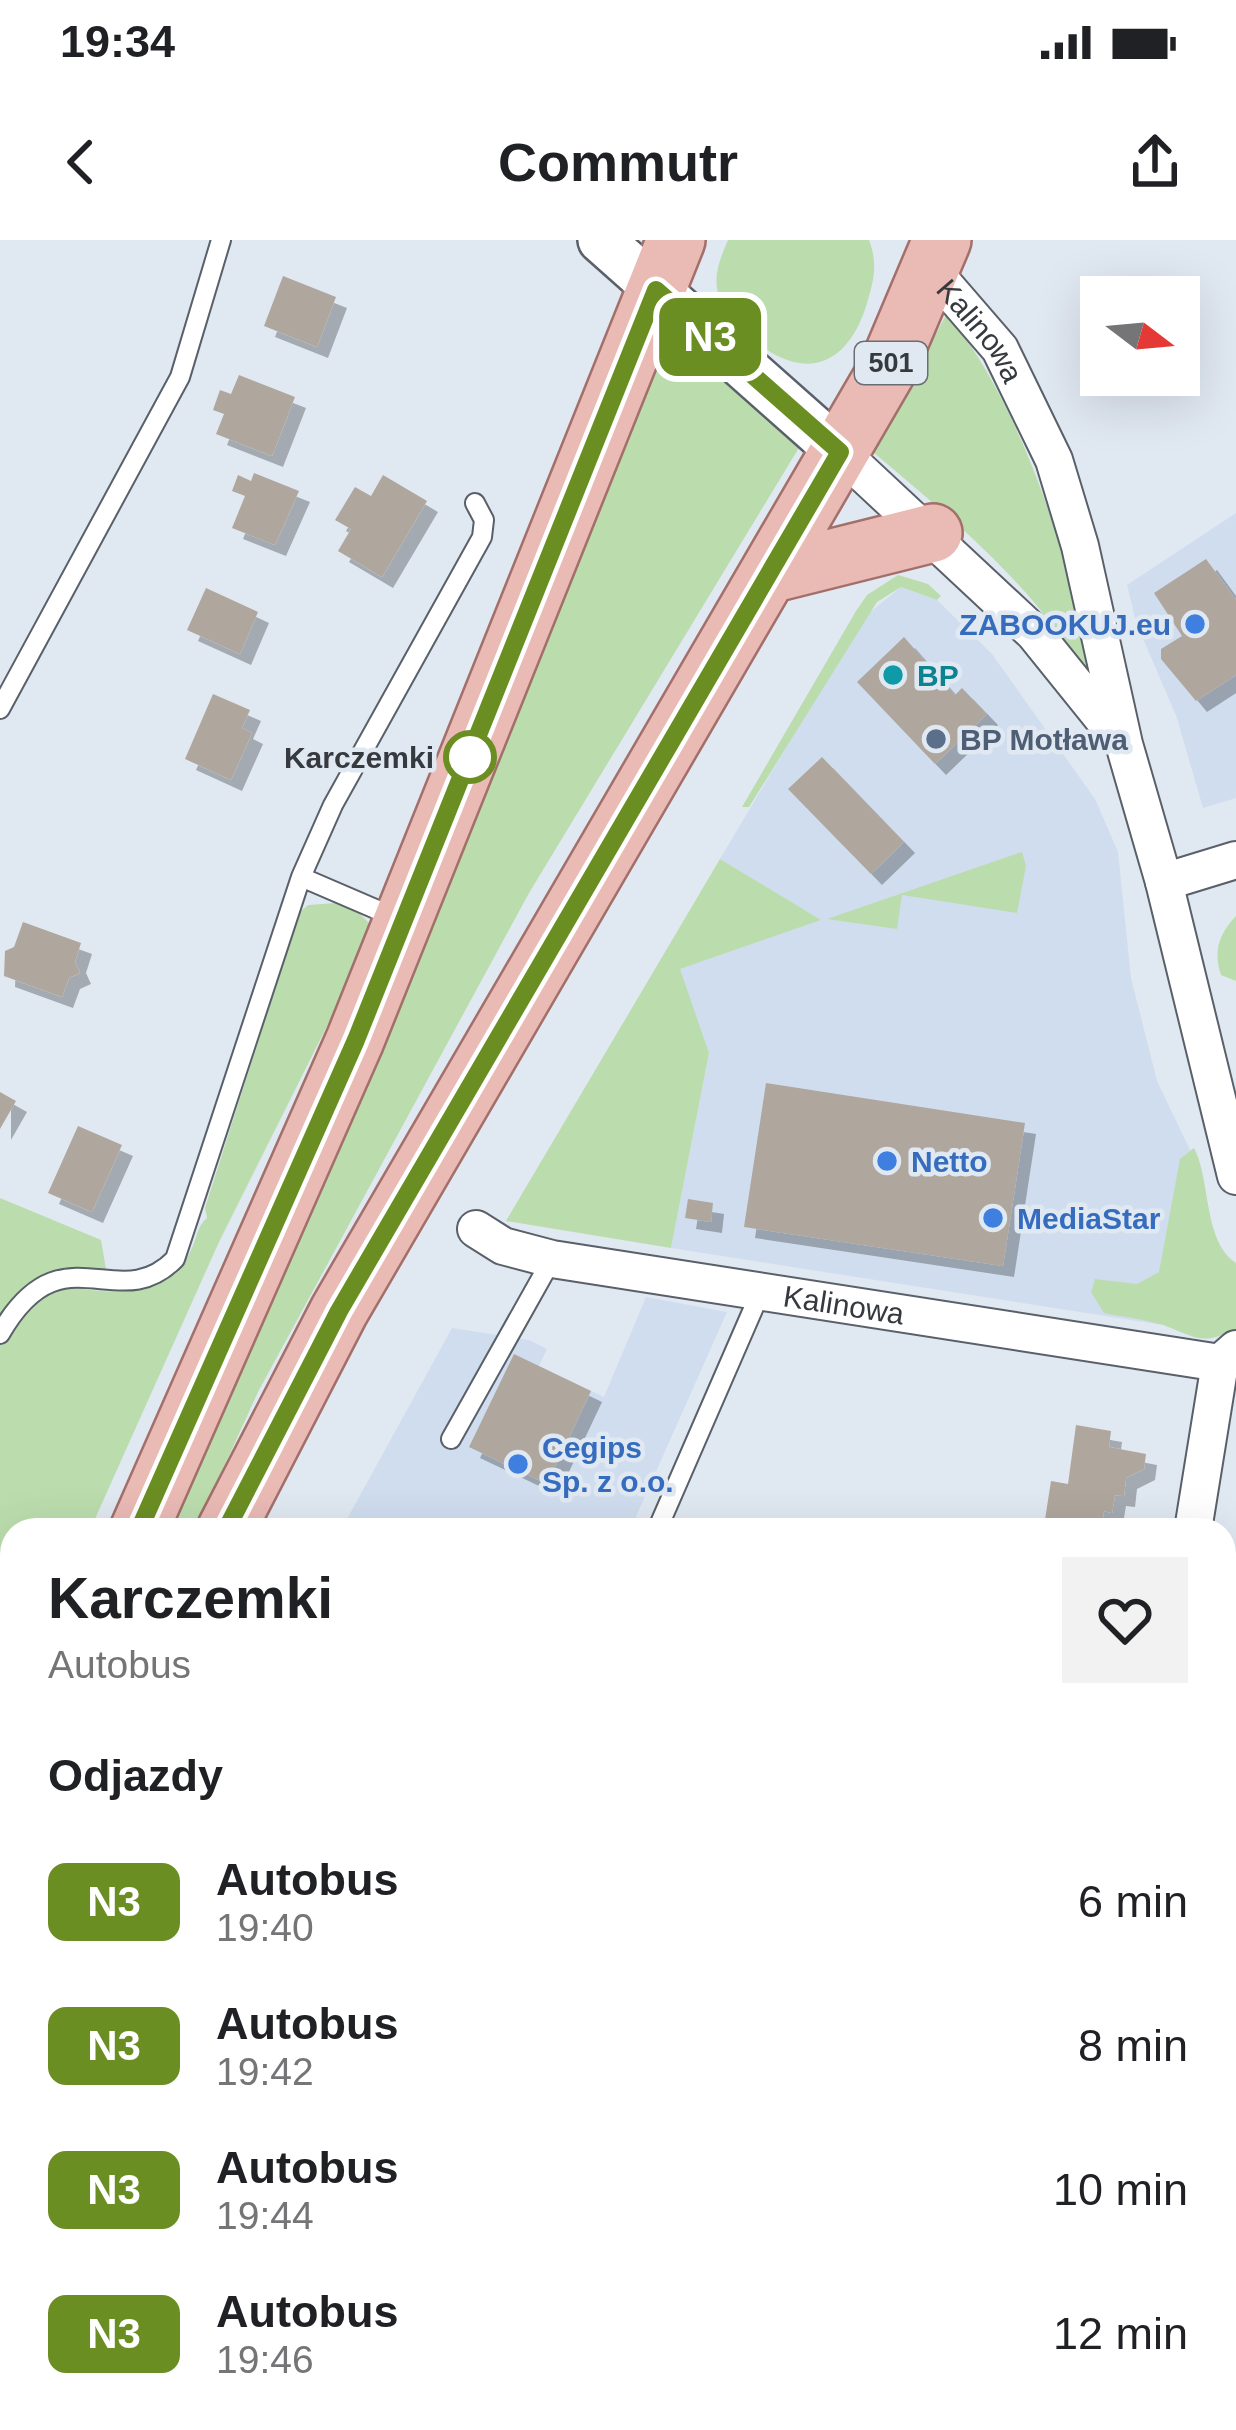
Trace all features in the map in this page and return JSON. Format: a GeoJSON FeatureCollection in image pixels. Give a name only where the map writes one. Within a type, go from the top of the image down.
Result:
{"type":"FeatureCollection","features":[{"type":"Feature","properties":{"kind":"main road","name":"501"},"geometry":{"type":"LineString","coordinates":[[232,1518],[339,1311],[887,370],[926,250]]}},
{"type":"Feature","properties":{"kind":"main road"},"geometry":{"type":"LineString","coordinates":[[144,1518],[404,922],[666,265]]}},
{"type":"Feature","properties":{"kind":"main road"},"geometry":{"type":"LineString","coordinates":[[769,574],[933,533]]}},
{"type":"Feature","properties":{"kind":"street"},"geometry":{"type":"LineString","coordinates":[[601,240],[666,265],[840,452]]}},
{"type":"Feature","properties":{"kind":"street","name":"Kalinowa"},"geometry":{"type":"LineString","coordinates":[[926,250],[1000,350],[1054,460],[1080,546],[1124,744],[1164,882],[1236,1176]]}},
{"type":"Feature","properties":{"kind":"street","name":"Kalinowa"},"geometry":{"type":"LineString","coordinates":[[840,452],[933,533],[1034,633],[1124,744]]}},
{"type":"Feature","properties":{"kind":"street"},"geometry":{"type":"LineString","coordinates":[[1164,882],[1236,860]]}},
{"type":"Feature","properties":{"kind":"street","name":"Kalinowa"},"geometry":{"type":"LineString","coordinates":[[476,1229],[503,1246],[553,1259],[1228,1356]]}},
{"type":"Feature","properties":{"kind":"street"},"geometry":{"type":"LineString","coordinates":[[1195,1518],[1228,1356]]}},
{"type":"Feature","properties":{"kind":"lane"},"geometry":{"type":"LineString","coordinates":[[0,709],[180,377],[221,240]]}},
{"type":"Feature","properties":{"kind":"lane"},"geometry":{"type":"LineString","coordinates":[[0,1334],[17,1304],[38,1285],[61,1277],[137,1280],[175,1259],[301,877],[333,805],[482,537],[484,520],[476,503]]}},
{"type":"Feature","properties":{"kind":"lane"},"geometry":{"type":"LineString","coordinates":[[301,877],[404,922]]}},
{"type":"Feature","properties":{"kind":"lane"},"geometry":{"type":"LineString","coordinates":[[451,1439],[553,1259]]}},
{"type":"Feature","properties":{"kind":"lane"},"geometry":{"type":"LineString","coordinates":[[662,1518],[761,1291]]}},
{"type":"Feature","properties":{"kind":"shaded area"},"geometry":{"type":"Polygon","coordinates":[[[1236,513],[1236,798],[1203,808],[1177,718],[1136,622],[1127,585],[1236,513]]]}},
{"type":"Feature","properties":{"kind":"shaded area"},"geometry":{"type":"Polygon","coordinates":[[[901,587],[937,600],[992,654],[1095,799],[1118,852],[1131,978],[1157,1081],[1191,1152],[1163,1325],[671,1248],[709,1053],[679,969],[820,920],[720,859],[863,618],[901,587]]]}},
{"type":"Feature","properties":{"kind":"shaded area","name":"Cegips Sp. z o.o."},"geometry":{"type":"Polygon","coordinates":[[[646,1297],[727,1312],[635,1518],[348,1518],[452,1328],[529,1340],[547,1349],[539,1366],[604,1397],[646,1297]]]}},
{"type":"Feature","properties":{"kind":"green space"},"geometry":{"type":"Polygon","coordinates":[[[728,240],[869,240],[872,287],[848,342],[821,362],[805,364],[769,351],[750,337],[731,318],[718,293],[717,272],[728,240]]]}},
{"type":"Feature","properties":{"kind":"green space"},"geometry":{"type":"Polygon","coordinates":[[[947,313],[1001,397],[1022,442],[1102,680],[1091,683],[1020,587],[873,452],[947,313]]]}},
{"type":"Feature","properties":{"kind":"green space"},"geometry":{"type":"Polygon","coordinates":[[[665,328],[803,441],[529,893],[258,1392],[200,1518],[175,1518],[665,328]]]}},
{"type":"Feature","properties":{"kind":"green space"},"geometry":{"type":"Polygon","coordinates":[[[898,575],[928,584],[941,596],[937,600],[901,587],[877,602],[749,807],[742,807],[856,611],[867,595],[898,575]]]}},
{"type":"Feature","properties":{"kind":"green space"},"geometry":{"type":"Polygon","coordinates":[[[1022,852],[1026,866],[1017,913],[902,895],[897,929],[827,919],[1022,852]]]}},
{"type":"Feature","properties":{"kind":"green space"},"geometry":{"type":"Polygon","coordinates":[[[720,859],[821,920],[680,969],[709,1053],[671,1248],[506,1221],[720,859]]]}},
{"type":"Feature","properties":{"kind":"green space"},"geometry":{"type":"Polygon","coordinates":[[[336,903],[355,909],[374,928],[219,1242],[95,1518],[0,1518],[0,1198],[101,1240],[106,1269],[86,1270],[84,1289],[131,1290],[172,1274],[207,1218],[205,1208],[299,913],[308,905],[336,903]]]}},
{"type":"Feature","properties":{"kind":"green space"},"geometry":{"type":"Polygon","coordinates":[[[1236,916],[1236,981],[1221,975],[1218,951],[1225,929],[1236,916]]]}},
{"type":"Feature","properties":{"kind":"green space"},"geometry":{"type":"Polygon","coordinates":[[[1194,1148],[1218,1240],[1236,1263],[1236,1329],[1206,1339],[1104,1313],[1091,1292],[1095,1279],[1137,1284],[1159,1272],[1180,1159],[1194,1148]]]}},
{"type":"Feature","properties":{"kind":"building"},"geometry":{"type":"Polygon","coordinates":[[[283,276],[336,297],[317,347],[264,326],[283,276]]]}},
{"type":"Feature","properties":{"kind":"building"},"geometry":{"type":"Polygon","coordinates":[[[239,375],[295,397],[272,456],[216,434],[224,414],[213,410],[220,390],[231,394],[239,375]]]}},
{"type":"Feature","properties":{"kind":"building"},"geometry":{"type":"Polygon","coordinates":[[[254,473],[299,491],[275,545],[232,528],[245,496],[232,491],[238,475],[251,481],[254,473]]]}},
{"type":"Feature","properties":{"kind":"building"},"geometry":{"type":"Polygon","coordinates":[[[383,475],[427,501],[382,577],[338,551],[351,529],[335,520],[355,487],[371,496],[383,475]]]}},
{"type":"Feature","properties":{"kind":"building"},"geometry":{"type":"Polygon","coordinates":[[[1206,559],[1236,600],[1236,675],[1196,701],[1161,659],[1161,649],[1182,636],[1154,593],[1206,559]]]}},
{"type":"Feature","properties":{"kind":"building"},"geometry":{"type":"Polygon","coordinates":[[[206,588],[258,612],[240,654],[187,630],[206,588]]]}},
{"type":"Feature","properties":{"kind":"building","name":"BP Motława"},"geometry":{"type":"Polygon","coordinates":[[[904,637],[955,695],[962,688],[987,714],[935,764],[857,682],[904,637]]]}},
{"type":"Feature","properties":{"kind":"building"},"geometry":{"type":"Polygon","coordinates":[[[213,694],[250,710],[242,728],[252,733],[231,780],[185,759],[213,694]]]}},
{"type":"Feature","properties":{"kind":"building"},"geometry":{"type":"Polygon","coordinates":[[[822,757],[904,842],[871,874],[788,789],[822,757]]]}},
{"type":"Feature","properties":{"kind":"building"},"geometry":{"type":"Polygon","coordinates":[[[23,922],[81,943],[75,962],[80,973],[69,978],[62,997],[4,976],[5,951],[14,947],[23,922]]]}},
{"type":"Feature","properties":{"kind":"building","name":"Netto"},"geometry":{"type":"Polygon","coordinates":[[[766,1083],[1025,1123],[1003,1266],[744,1227],[766,1083]]]}},
{"type":"Feature","properties":{"kind":"building"},"geometry":{"type":"Polygon","coordinates":[[[0,1092],[16,1101],[0,1129],[0,1092]]]}},
{"type":"Feature","properties":{"kind":"building"},"geometry":{"type":"Polygon","coordinates":[[[78,1126],[122,1145],[92,1212],[48,1193],[78,1126]]]}},
{"type":"Feature","properties":{"kind":"building"},"geometry":{"type":"Polygon","coordinates":[[[688,1199],[713,1203],[711,1222],[685,1218],[688,1199]]]}},
{"type":"Feature","properties":{"kind":"building"},"geometry":{"type":"Polygon","coordinates":[[[514,1354],[591,1391],[547,1484],[469,1447],[514,1354]]]}},
{"type":"Feature","properties":{"kind":"building"},"geometry":{"type":"Polygon","coordinates":[[[1076,1425],[1111,1431],[1109,1447],[1146,1454],[1144,1469],[1126,1478],[1124,1496],[1115,1495],[1112,1513],[1104,1511],[1103,1518],[1045,1518],[1051,1481],[1068,1484],[1076,1425]]]}},
{"type":"Feature","properties":{"kind":"bus line","name":"N3"},"geometry":{"type":"LineString","coordinates":[[144,1518],[356,1040],[656,290],[840,452],[339,1311],[231,1518]]}},
{"type":"Feature","properties":{"kind":"place","name":"ZABOOKUJ.eu"},"geometry":{"type":"Point","coordinates":[1195,624]}},
{"type":"Feature","properties":{"kind":"place","name":"BP"},"geometry":{"type":"Point","coordinates":[893,675]}},
{"type":"Feature","properties":{"kind":"place","name":"BP Motława"},"geometry":{"type":"Point","coordinates":[936,739]}},
{"type":"Feature","properties":{"kind":"place","name":"Karczemki"},"geometry":{"type":"Point","coordinates":[470,757]}},
{"type":"Feature","properties":{"kind":"place","name":"Netto"},"geometry":{"type":"Point","coordinates":[887,1161]}},
{"type":"Feature","properties":{"kind":"place","name":"MediaStar"},"geometry":{"type":"Point","coordinates":[993,1218]}},
{"type":"Feature","properties":{"kind":"place","name":"Cegips Sp. z o.o."},"geometry":{"type":"Point","coordinates":[518,1464]}}]}
